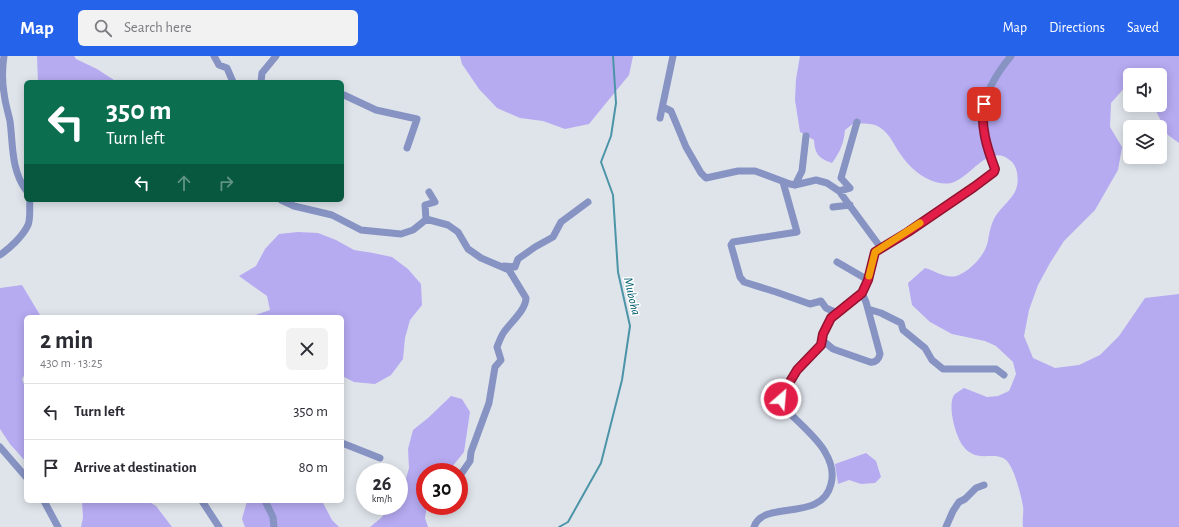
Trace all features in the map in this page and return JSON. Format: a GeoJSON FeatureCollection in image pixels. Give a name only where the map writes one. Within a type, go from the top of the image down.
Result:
{"type":"FeatureCollection","features":[{"type":"Feature","properties":{"kind":"street"},"geometry":{"type":"LineString","coordinates":[[4,56],[2,80],[10,121],[11,140],[16,167],[24,185]]}},
{"type":"Feature","properties":{"kind":"street"},"geometry":{"type":"LineString","coordinates":[[214,56],[219,65],[227,68],[232,80]]}},
{"type":"Feature","properties":{"kind":"street"},"geometry":{"type":"LineString","coordinates":[[261,80],[262,73],[276,56]]}},
{"type":"Feature","properties":{"kind":"street"},"geometry":{"type":"LineString","coordinates":[[660,118],[673,56]]}},
{"type":"Feature","properties":{"kind":"street"},"geometry":{"type":"LineString","coordinates":[[754,527],[761,517],[814,505],[830,490],[833,474],[830,461],[818,443],[784,407],[781,399],[782,395],[797,370],[821,345],[821,339],[829,320],[862,293],[868,280],[874,254],[878,249],[915,227],[994,172],[995,169],[986,144],[982,112],[992,81],[1011,56]]}},
{"type":"Feature","properties":{"kind":"street"},"geometry":{"type":"LineString","coordinates":[[344,95],[376,110],[417,119],[407,148]]}},
{"type":"Feature","properties":{"kind":"street"},"geometry":{"type":"LineString","coordinates":[[663,107],[670,111],[686,147],[701,173],[706,178],[738,172],[755,171],[795,185],[816,180],[827,183],[840,190],[881,248]]}},
{"type":"Feature","properties":{"kind":"street"},"geometry":{"type":"LineString","coordinates":[[840,190],[850,188],[841,178],[856,122]]}},
{"type":"Feature","properties":{"kind":"street"},"geometry":{"type":"LineString","coordinates":[[795,185],[802,171],[806,136]]}},
{"type":"Feature","properties":{"kind":"street"},"geometry":{"type":"LineString","coordinates":[[783,182],[797,232],[733,242],[731,245],[740,277],[744,282],[810,304],[821,301],[826,308],[837,313]]}},
{"type":"Feature","properties":{"kind":"street"},"geometry":{"type":"LineString","coordinates":[[426,219],[425,205],[435,202],[429,192]]}},
{"type":"Feature","properties":{"kind":"street"},"geometry":{"type":"LineString","coordinates":[[0,255],[17,239],[28,224],[30,202]]}},
{"type":"Feature","properties":{"kind":"street"},"geometry":{"type":"LineString","coordinates":[[285,202],[294,206],[332,216],[361,230],[402,234],[413,230],[426,219]]}},
{"type":"Feature","properties":{"kind":"street"},"geometry":{"type":"LineString","coordinates":[[498,266],[515,266],[518,260],[535,247],[553,237],[560,222],[588,202]]}},
{"type":"Feature","properties":{"kind":"street"},"geometry":{"type":"LineString","coordinates":[[833,207],[850,205]]}},
{"type":"Feature","properties":{"kind":"street"},"geometry":{"type":"LineString","coordinates":[[426,219],[448,224],[458,232],[468,250],[498,266],[509,270],[526,298],[526,302],[504,332],[497,347],[501,360],[495,367],[490,403],[471,452],[470,461],[468,464]]}},
{"type":"Feature","properties":{"kind":"street"},"geometry":{"type":"LineString","coordinates":[[837,262],[868,280]]}},
{"type":"Feature","properties":{"kind":"street"},"geometry":{"type":"LineString","coordinates":[[821,339],[834,349],[870,362],[876,361],[880,354],[868,309],[862,293]]}},
{"type":"Feature","properties":{"kind":"street"},"geometry":{"type":"LineString","coordinates":[[868,309],[881,312],[901,323],[903,330],[925,348],[932,360],[944,369],[996,369],[1004,376]]}},
{"type":"Feature","properties":{"kind":"street"},"geometry":{"type":"LineString","coordinates":[[344,444],[380,458]]}},
{"type":"Feature","properties":{"kind":"street"},"geometry":{"type":"LineString","coordinates":[[0,447],[24,475]]}},
{"type":"Feature","properties":{"kind":"street"},"geometry":{"type":"LineString","coordinates":[[946,527],[953,511],[960,502],[976,488],[984,485]]}},
{"type":"Feature","properties":{"kind":"street"},"geometry":{"type":"LineString","coordinates":[[45,503],[58,527]]}},
{"type":"Feature","properties":{"kind":"street"},"geometry":{"type":"LineString","coordinates":[[203,503],[219,527]]}},
{"type":"Feature","properties":{"kind":"street"},"geometry":{"type":"LineString","coordinates":[[266,503],[273,517],[274,527]]}},
{"type":"Feature","properties":{"kind":"shaded area"},"geometry":{"type":"Polygon","coordinates":[[[37,56],[74,56],[76,59],[97,69],[114,80],[38,80],[37,56]]]}},
{"type":"Feature","properties":{"kind":"shaded area"},"geometry":{"type":"Polygon","coordinates":[[[460,56],[633,56],[629,75],[589,124],[565,129],[543,121],[520,118],[497,108],[479,89],[462,64],[460,56]]]}},
{"type":"Feature","properties":{"kind":"shaded area"},"geometry":{"type":"Polygon","coordinates":[[[800,56],[1179,56],[1179,143],[1168,135],[1167,120],[1160,120],[1156,112],[1167,112],[1167,68],[1123,68],[1123,90],[1111,103],[1110,127],[1122,147],[1118,170],[1095,210],[1064,241],[1050,263],[1038,285],[1029,310],[1024,336],[1033,358],[1055,368],[1079,365],[1100,355],[1119,336],[1145,298],[1179,294],[1179,527],[1023,527],[1022,501],[1012,469],[1006,460],[1002,458],[979,456],[965,449],[955,429],[951,406],[954,395],[964,388],[987,397],[998,396],[1009,391],[1016,374],[1013,362],[996,346],[985,341],[952,334],[930,322],[912,305],[908,283],[925,268],[946,276],[955,276],[964,272],[977,261],[984,251],[995,217],[1011,198],[1017,187],[1018,177],[1014,164],[1003,156],[996,155],[988,157],[954,182],[935,182],[920,174],[907,163],[883,129],[873,124],[854,123],[845,130],[841,147],[832,163],[820,157],[816,152],[814,140],[800,132],[795,100],[796,79],[800,56]]]}},
{"type":"Feature","properties":{"kind":"shaded area"},"geometry":{"type":"Polygon","coordinates":[[[298,232],[318,233],[336,240],[354,250],[392,257],[408,269],[421,284],[422,305],[410,320],[405,338],[403,359],[391,375],[375,384],[354,382],[344,377],[344,315],[256,315],[270,310],[267,296],[239,276],[256,266],[265,249],[279,234],[298,232]]]}},
{"type":"Feature","properties":{"kind":"shaded area"},"geometry":{"type":"Polygon","coordinates":[[[22,285],[40,315],[24,315],[24,376],[22,379],[24,384],[24,460],[10,444],[0,429],[0,288],[22,285]]]}},
{"type":"Feature","properties":{"kind":"shaded area"},"geometry":{"type":"Polygon","coordinates":[[[451,396],[462,399],[470,412],[464,452],[455,463],[416,463],[416,515],[426,515],[428,527],[370,527],[384,515],[408,515],[408,449],[413,430],[451,396]]]}},
{"type":"Feature","properties":{"kind":"shaded area"},"geometry":{"type":"Polygon","coordinates":[[[866,453],[876,461],[881,477],[875,483],[861,484],[849,480],[838,484],[835,464],[866,453]]]}},
{"type":"Feature","properties":{"kind":"shaded area"},"geometry":{"type":"Polygon","coordinates":[[[82,503],[151,503],[156,506],[172,527],[81,527],[83,518],[82,503]]]}},
{"type":"Feature","properties":{"kind":"shaded area"},"geometry":{"type":"Polygon","coordinates":[[[246,503],[323,503],[332,520],[339,527],[245,527],[242,519],[246,503]]]}},
{"type":"Feature","properties":{"kind":"waterway","name":"Muboha"},"geometry":{"type":"LineString","coordinates":[[559,527],[568,522],[601,463],[622,380],[630,326],[618,272],[613,195],[601,162],[611,136],[616,103],[613,56]]}},
{"type":"Feature","properties":{"kind":"slow traffic"},"geometry":{"type":"LineString","coordinates":[[869,276],[875,252],[920,223]]}},
{"type":"Feature","properties":{"kind":"route"},"geometry":{"type":"LineString","coordinates":[[781,399],[797,370],[821,345],[821,339],[829,320],[862,293],[868,280],[875,252],[908,232],[982,182],[994,172],[995,169],[986,144],[982,116],[984,104]]}}]}
